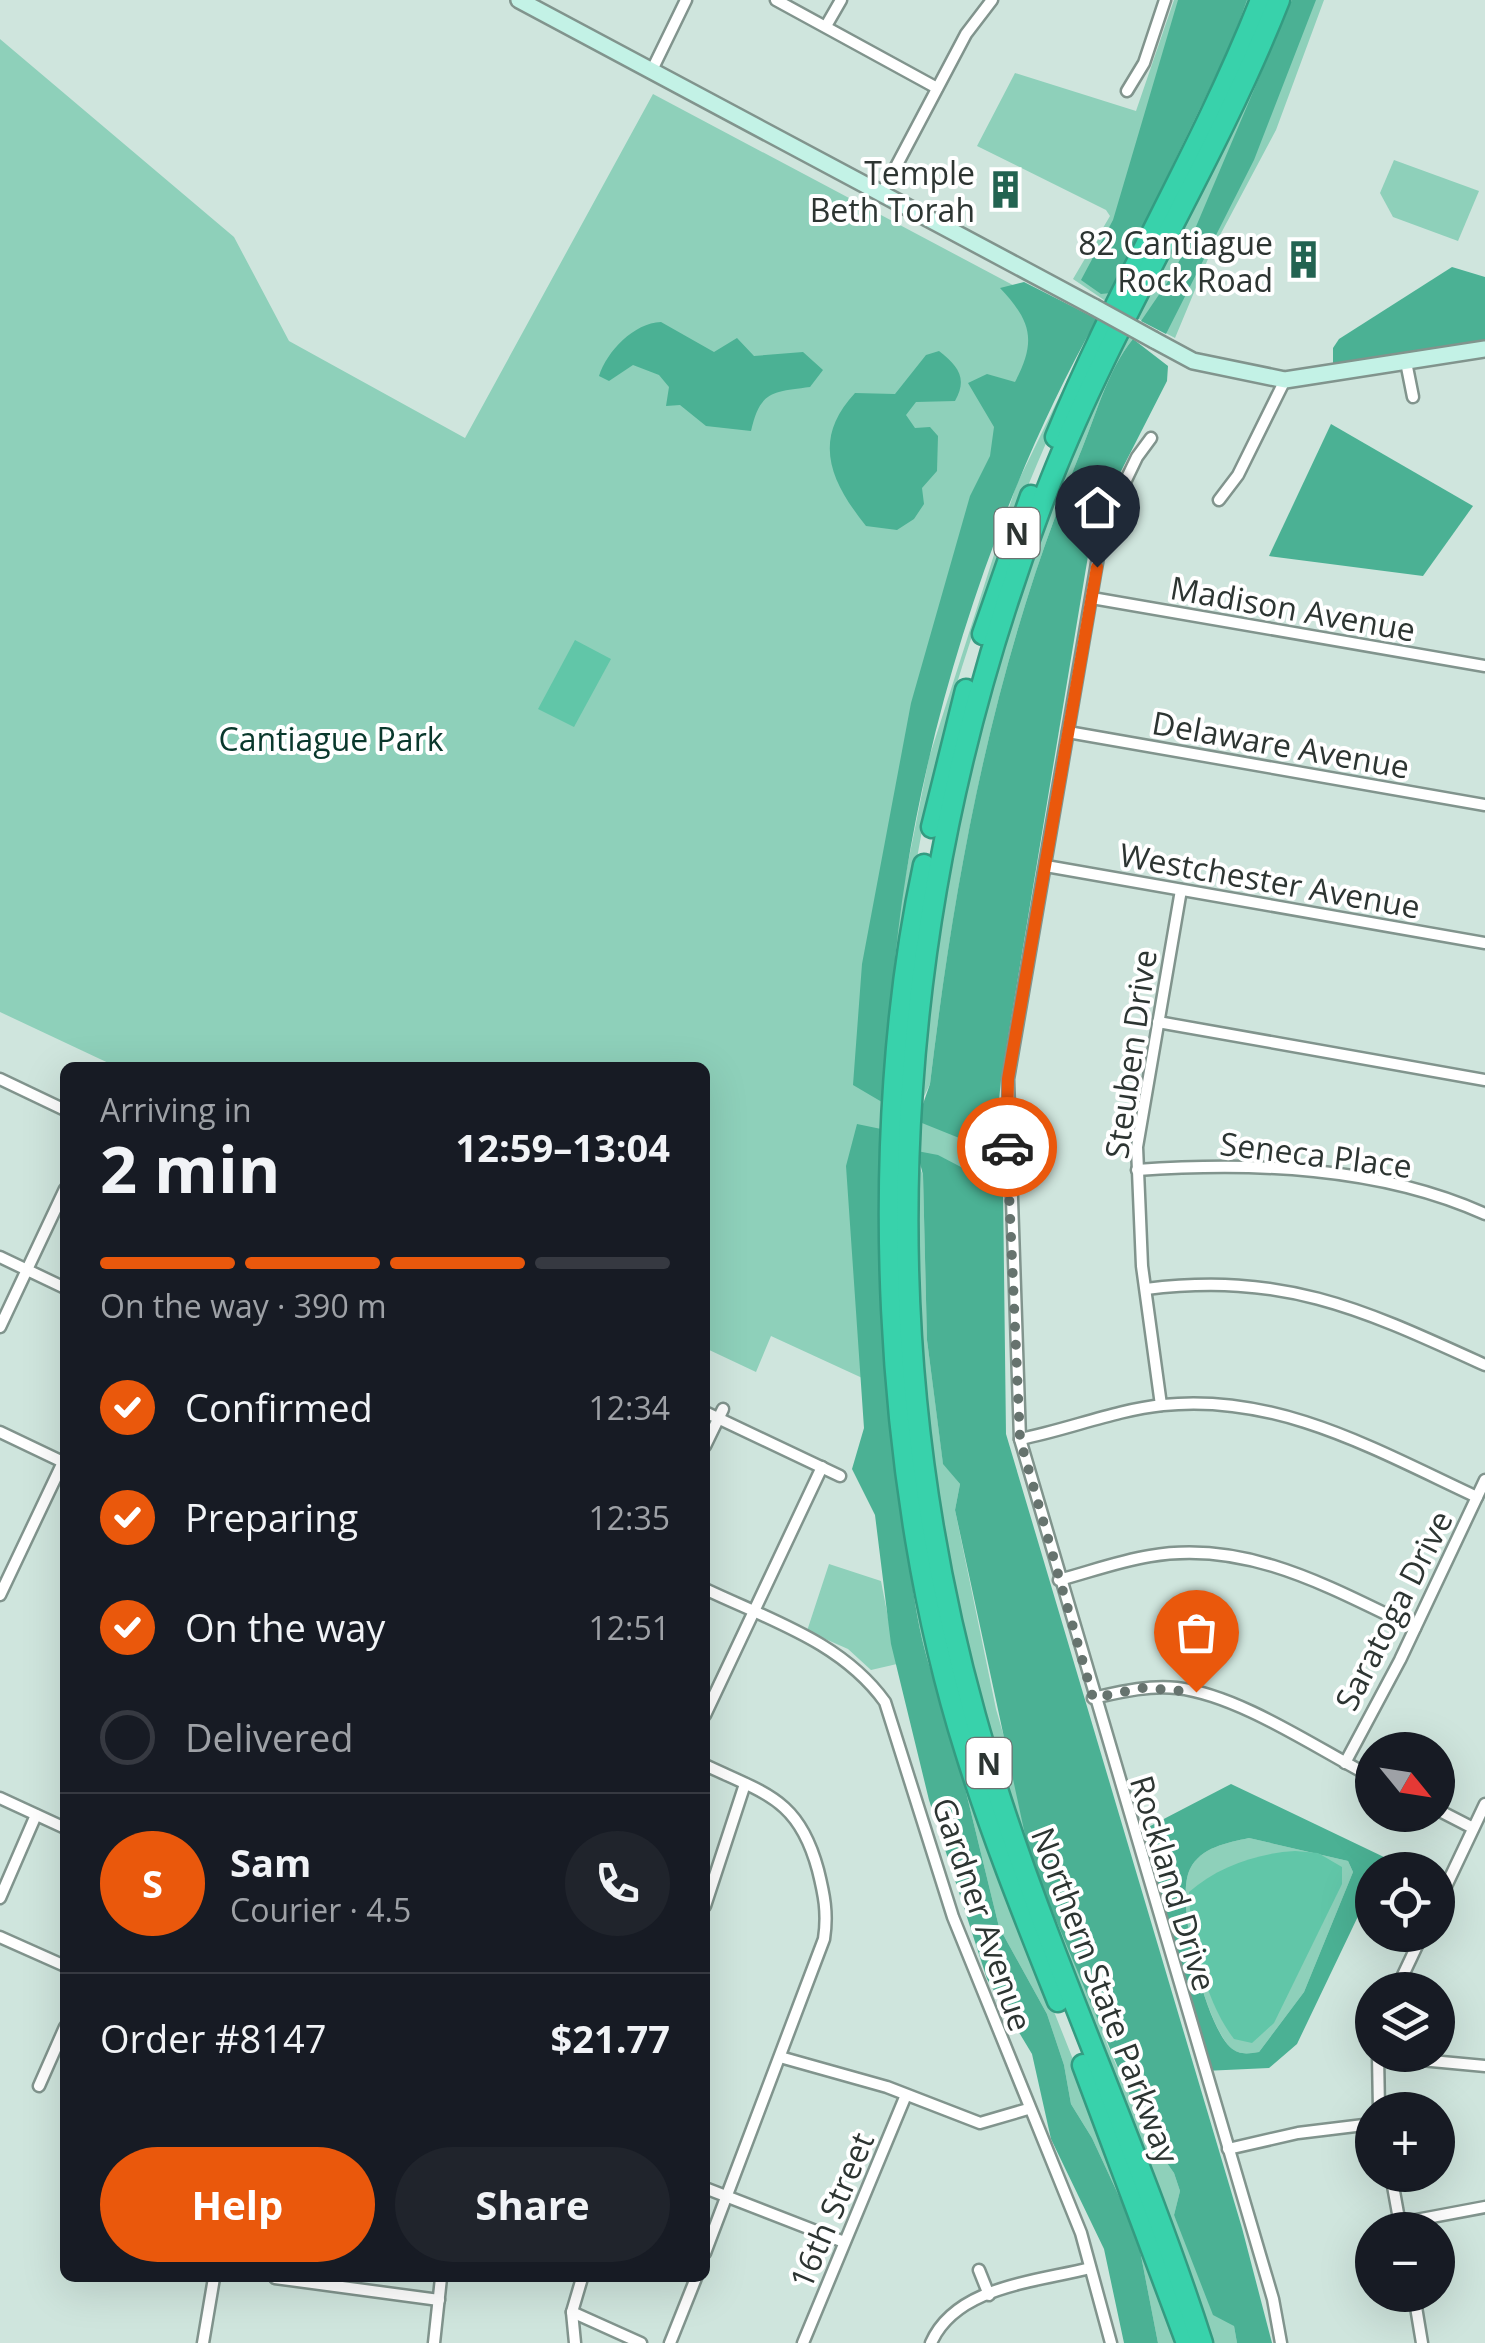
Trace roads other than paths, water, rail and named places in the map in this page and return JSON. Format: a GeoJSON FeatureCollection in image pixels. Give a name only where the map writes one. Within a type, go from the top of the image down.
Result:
{"type":"FeatureCollection","features":[{"type":"Feature","properties":{"kind":"highway","name":"Northern State Parkway"},"geometry":{"type":"LineString","coordinates":[[1187,2343],[1144,2220],[1006,1869],[965,1749],[934,1626],[902,1420],[900,1151],[916,903],[944,772],[998,586],[1077,385],[1191,160],[1261,0]]}},
{"type":"Feature","properties":{"kind":"highway","name":"Northern State Parkway"},"geometry":{"type":"LineString","coordinates":[[902,1106],[933,890],[995,638],[1052,477],[1100,371],[1225,125],[1279,0]]}},
{"type":"Feature","properties":{"kind":"highway","name":"Northern State Parkway"},"geometry":{"type":"LineString","coordinates":[[900,1151],[910,1342],[927,1496],[950,1620],[975,1716],[1036,1903],[1158,2214],[1202,2343]]}},
{"type":"Feature","properties":{"kind":"main road"},"geometry":{"type":"LineString","coordinates":[[519,0],[1193,361],[1284,380],[1485,350]]}},
{"type":"Feature","properties":{"kind":"street"},"geometry":{"type":"LineString","coordinates":[[652,70],[686,0]]}},
{"type":"Feature","properties":{"kind":"street"},"geometry":{"type":"LineString","coordinates":[[776,0],[938,88]]}},
{"type":"Feature","properties":{"kind":"street"},"geometry":{"type":"LineString","coordinates":[[826,26],[841,0]]}},
{"type":"Feature","properties":{"kind":"street"},"geometry":{"type":"LineString","coordinates":[[882,192],[966,34],[992,0]]}},
{"type":"Feature","properties":{"kind":"street"},"geometry":{"type":"LineString","coordinates":[[1128,90],[1144,63],[1165,0]]}},
{"type":"Feature","properties":{"kind":"street"},"geometry":{"type":"LineString","coordinates":[[1406,362],[1412,397]]}},
{"type":"Feature","properties":{"kind":"street"},"geometry":{"type":"LineString","coordinates":[[1219,500],[1238,475],[1284,380]]}},
{"type":"Feature","properties":{"kind":"street","name":"Rockland Drive"},"geometry":{"type":"LineString","coordinates":[[1151,438],[1136,457],[1103,528],[1006,1103],[1020,1439],[1282,2343]]}},
{"type":"Feature","properties":{"kind":"street","name":"Madison Avenue"},"geometry":{"type":"LineString","coordinates":[[1092,598],[1485,666]]}},
{"type":"Feature","properties":{"kind":"street","name":"Delaware Avenue"},"geometry":{"type":"LineString","coordinates":[[1068,732],[1485,805]]}},
{"type":"Feature","properties":{"kind":"street","name":"Westchester Avenue"},"geometry":{"type":"LineString","coordinates":[[1046,866],[1485,943]]}},
{"type":"Feature","properties":{"kind":"street","name":"Steuben Drive"},"geometry":{"type":"LineString","coordinates":[[1161,1405],[1146,1289],[1137,1170],[1181,890]]}},
{"type":"Feature","properties":{"kind":"street"},"geometry":{"type":"LineString","coordinates":[[1158,1022],[1485,1080]]}},
{"type":"Feature","properties":{"kind":"street"},"geometry":{"type":"LineString","coordinates":[[0,1079],[60,1108]]}},
{"type":"Feature","properties":{"kind":"street","name":"Seneca Place"},"geometry":{"type":"LineString","coordinates":[[1137,1170],[1243,1166],[1324,1174],[1406,1188],[1485,1214]]}},
{"type":"Feature","properties":{"kind":"street"},"geometry":{"type":"LineString","coordinates":[[0,1327],[60,1200]]}},
{"type":"Feature","properties":{"kind":"street"},"geometry":{"type":"LineString","coordinates":[[0,1257],[60,1286]]}},
{"type":"Feature","properties":{"kind":"street"},"geometry":{"type":"LineString","coordinates":[[1146,1289],[1226,1283],[1320,1296],[1380,1317],[1485,1365]]}},
{"type":"Feature","properties":{"kind":"street"},"geometry":{"type":"LineString","coordinates":[[1020,1439],[1161,1405],[1219,1404],[1294,1416],[1477,1497]]}},
{"type":"Feature","properties":{"kind":"street"},"geometry":{"type":"LineString","coordinates":[[710,1413],[720,1414],[840,1476]]}},
{"type":"Feature","properties":{"kind":"street"},"geometry":{"type":"LineString","coordinates":[[710,1435],[720,1414]]}},
{"type":"Feature","properties":{"kind":"street"},"geometry":{"type":"LineString","coordinates":[[0,1432],[60,1459]]}},
{"type":"Feature","properties":{"kind":"street"},"geometry":{"type":"LineString","coordinates":[[710,1704],[822,1467]]}},
{"type":"Feature","properties":{"kind":"street"},"geometry":{"type":"LineString","coordinates":[[0,1595],[60,1469]]}},
{"type":"Feature","properties":{"kind":"street","name":"Saratoga Drive"},"geometry":{"type":"LineString","coordinates":[[1346,1763],[1416,1628],[1485,1480]]}},
{"type":"Feature","properties":{"kind":"street"},"geometry":{"type":"LineString","coordinates":[[1059,1580],[1149,1556],[1230,1555],[1302,1574],[1416,1628]]}},
{"type":"Feature","properties":{"kind":"street","name":"Gardner Avenue"},"geometry":{"type":"LineString","coordinates":[[710,1591],[844,1656],[866,1676],[885,1702],[952,1918],[1081,2233],[1112,2343]]}},
{"type":"Feature","properties":{"kind":"street"},"geometry":{"type":"LineString","coordinates":[[1093,1698],[1143,1688],[1196,1692],[1233,1705],[1355,1768]]}},
{"type":"Feature","properties":{"kind":"street"},"geometry":{"type":"LineString","coordinates":[[710,1767],[784,1803],[800,1821],[827,1904],[824,1938],[710,2239]]}},
{"type":"Feature","properties":{"kind":"street"},"geometry":{"type":"LineString","coordinates":[[710,1891],[745,1784]]}},
{"type":"Feature","properties":{"kind":"street"},"geometry":{"type":"LineString","coordinates":[[0,1798],[60,1826]]}},
{"type":"Feature","properties":{"kind":"street"},"geometry":{"type":"LineString","coordinates":[[1455,1867],[1485,1804]]}},
{"type":"Feature","properties":{"kind":"street"},"geometry":{"type":"LineString","coordinates":[[0,1898],[36,1814]]}},
{"type":"Feature","properties":{"kind":"street"},"geometry":{"type":"LineString","coordinates":[[1455,1819],[1473,1828]]}},
{"type":"Feature","properties":{"kind":"street"},"geometry":{"type":"LineString","coordinates":[[0,1937],[60,1964]]}},
{"type":"Feature","properties":{"kind":"street"},"geometry":{"type":"LineString","coordinates":[[39,2086],[60,2038]]}},
{"type":"Feature","properties":{"kind":"street"},"geometry":{"type":"LineString","coordinates":[[780,2057],[980,2122],[1028,2109]]}},
{"type":"Feature","properties":{"kind":"street"},"geometry":{"type":"LineString","coordinates":[[1455,2063],[1485,2066]]}},
{"type":"Feature","properties":{"kind":"street","name":"16th Street"},"geometry":{"type":"LineString","coordinates":[[803,2343],[906,2096]]}},
{"type":"Feature","properties":{"kind":"street"},"geometry":{"type":"LineString","coordinates":[[1228,2149],[1298,2133],[1355,2126]]}},
{"type":"Feature","properties":{"kind":"street"},"geometry":{"type":"LineString","coordinates":[[710,2190],[844,2242]]}},
{"type":"Feature","properties":{"kind":"street"},"geometry":{"type":"LineString","coordinates":[[1455,2214],[1485,2207]]}},
{"type":"Feature","properties":{"kind":"street"},"geometry":{"type":"LineString","coordinates":[[932,2343],[953,2310],[989,2295],[1090,2268]]}},
{"type":"Feature","properties":{"kind":"street"},"geometry":{"type":"LineString","coordinates":[[979,2270],[989,2295]]}},
{"type":"Feature","properties":{"kind":"street"},"geometry":{"type":"LineString","coordinates":[[203,2343],[213,2282]]}},
{"type":"Feature","properties":{"kind":"street"},"geometry":{"type":"LineString","coordinates":[[306,2282],[439,2300]]}},
{"type":"Feature","properties":{"kind":"street"},"geometry":{"type":"LineString","coordinates":[[434,2343],[441,2282]]}},
{"type":"Feature","properties":{"kind":"street"},"geometry":{"type":"LineString","coordinates":[[575,2343],[572,2312],[581,2282]]}},
{"type":"Feature","properties":{"kind":"street"},"geometry":{"type":"LineString","coordinates":[[670,2343],[694,2282]]}},
{"type":"Feature","properties":{"kind":"street"},"geometry":{"type":"LineString","coordinates":[[572,2312],[640,2342]]}},
{"type":"Feature","properties":{"kind":"street"},"geometry":{"type":"LineString","coordinates":[[1417,2312],[1422,2343]]}},
{"type":"Feature","properties":{"kind":"place","name":"Temple Beth Torah"},"geometry":{"type":"Point","coordinates":[1005,190]}},
{"type":"Feature","properties":{"kind":"place","name":"82 Cantiague Rock Road"},"geometry":{"type":"Point","coordinates":[1303,260]}},
{"type":"Feature","properties":{"kind":"park label","name":"Cantiague Park"},"geometry":{"type":"Point","coordinates":[331,738]}}]}
